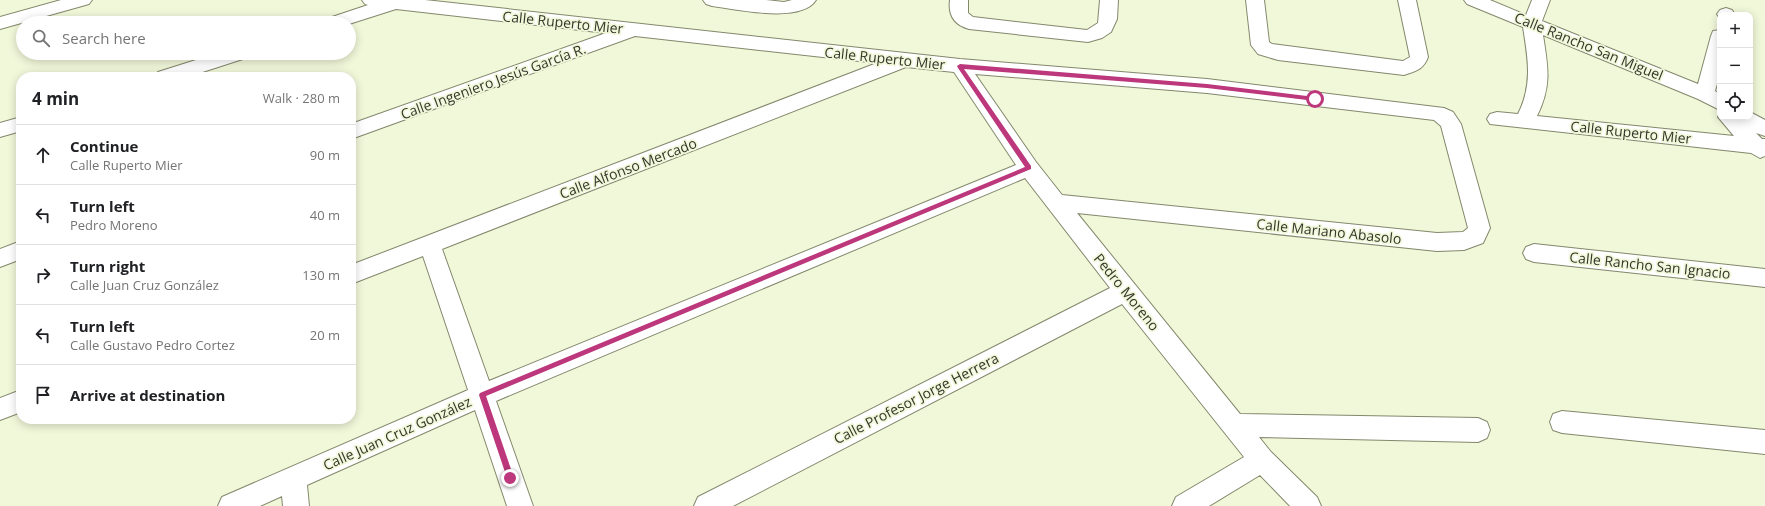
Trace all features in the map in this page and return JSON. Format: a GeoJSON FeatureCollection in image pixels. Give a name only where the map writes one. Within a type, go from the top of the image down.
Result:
{"type":"FeatureCollection","features":[{"type":"Feature","properties":{"kind":"street"},"geometry":{"type":"LineString","coordinates":[[25,16],[83,0]]}},
{"type":"Feature","properties":{"kind":"street","name":"Calle Ruperto Mier"},"geometry":{"type":"LineString","coordinates":[[371,0],[960,66],[1207,86],[1437,113],[1446,118]]}},
{"type":"Feature","properties":{"kind":"street"},"geometry":{"type":"LineString","coordinates":[[712,0],[784,8],[795,6],[807,0]]}},
{"type":"Feature","properties":{"kind":"street"},"geometry":{"type":"LineString","coordinates":[[958,0],[957,12],[959,16],[969,23],[1088,36],[1103,30],[1108,24],[1108,0]]}},
{"type":"Feature","properties":{"kind":"street"},"geometry":{"type":"LineString","coordinates":[[1255,0],[1260,45],[1265,49],[1278,53],[1404,68],[1417,63],[1419,57],[1407,0]]}},
{"type":"Feature","properties":{"kind":"street","name":"Calle Rancho San Miguel"},"geometry":{"type":"LineString","coordinates":[[1473,0],[1712,98]]}},
{"type":"Feature","properties":{"kind":"street"},"geometry":{"type":"LineString","coordinates":[[1525,120],[1534,102],[1539,74],[1532,23],[1541,0]]}},
{"type":"Feature","properties":{"kind":"street"},"geometry":{"type":"LineString","coordinates":[[354,16],[395,3]]}},
{"type":"Feature","properties":{"kind":"street"},"geometry":{"type":"LineString","coordinates":[[0,23],[16,19]]}},
{"type":"Feature","properties":{"kind":"street","name":"Calle Ingeniero Jesús García R."},"geometry":{"type":"LineString","coordinates":[[356,130],[635,30]]}},
{"type":"Feature","properties":{"kind":"street"},"geometry":{"type":"LineString","coordinates":[[1712,98],[1718,48]]}},
{"type":"Feature","properties":{"kind":"street"},"geometry":{"type":"LineString","coordinates":[[180,72],[217,60]]}},
{"type":"Feature","properties":{"kind":"street","name":"Calle Alfonso Mercado"},"geometry":{"type":"LineString","coordinates":[[356,273],[905,60]]}},
{"type":"Feature","properties":{"kind":"street","name":"Pedro Moreno"},"geometry":{"type":"LineString","coordinates":[[960,66],[1028,168],[1125,291],[1262,460],[1308,506]]}},
{"type":"Feature","properties":{"kind":"street","name":"Calle Mariano Abasolo"},"geometry":{"type":"LineString","coordinates":[[1057,203],[1437,242],[1464,242],[1475,237],[1479,228],[1450,124],[1446,118]]}},
{"type":"Feature","properties":{"kind":"street","name":"Calle Ruperto Mier"},"geometry":{"type":"LineString","coordinates":[[1497,119],[1525,120],[1763,144]]}},
{"type":"Feature","properties":{"kind":"street"},"geometry":{"type":"LineString","coordinates":[[1732,120],[1763,144]]}},
{"type":"Feature","properties":{"kind":"street"},"geometry":{"type":"LineString","coordinates":[[1746,120],[1763,144]]}},
{"type":"Feature","properties":{"kind":"street"},"geometry":{"type":"LineString","coordinates":[[0,130],[16,125]]}},
{"type":"Feature","properties":{"kind":"street","name":"Calle Juan Cruz González"},"geometry":{"type":"LineString","coordinates":[[231,506],[482,395],[1028,168]]}},
{"type":"Feature","properties":{"kind":"street"},"geometry":{"type":"LineString","coordinates":[[430,245],[520,506]]}},
{"type":"Feature","properties":{"kind":"street"},"geometry":{"type":"LineString","coordinates":[[0,258],[16,252]]}},
{"type":"Feature","properties":{"kind":"street","name":"Calle Rancho San Ignacio"},"geometry":{"type":"LineString","coordinates":[[1534,253],[1765,278]]}},
{"type":"Feature","properties":{"kind":"street","name":"Calle Profesor Jorge Herrera"},"geometry":{"type":"LineString","coordinates":[[707,506],[1125,291]]}},
{"type":"Feature","properties":{"kind":"street"},"geometry":{"type":"LineString","coordinates":[[0,409],[16,403]]}},
{"type":"Feature","properties":{"kind":"street"},"geometry":{"type":"LineString","coordinates":[[1562,422],[1765,442]]}},
{"type":"Feature","properties":{"kind":"street"},"geometry":{"type":"LineString","coordinates":[[1235,425],[1478,430]]}},
{"type":"Feature","properties":{"kind":"street"},"geometry":{"type":"LineString","coordinates":[[1185,506],[1262,460]]}},
{"type":"Feature","properties":{"kind":"street"},"geometry":{"type":"LineString","coordinates":[[293,478],[296,506]]}},
{"type":"Feature","properties":{"kind":"route"},"geometry":{"type":"LineString","coordinates":[[510,478],[482,395],[1028,168],[960,66],[1207,86],[1315,99]]}}]}
